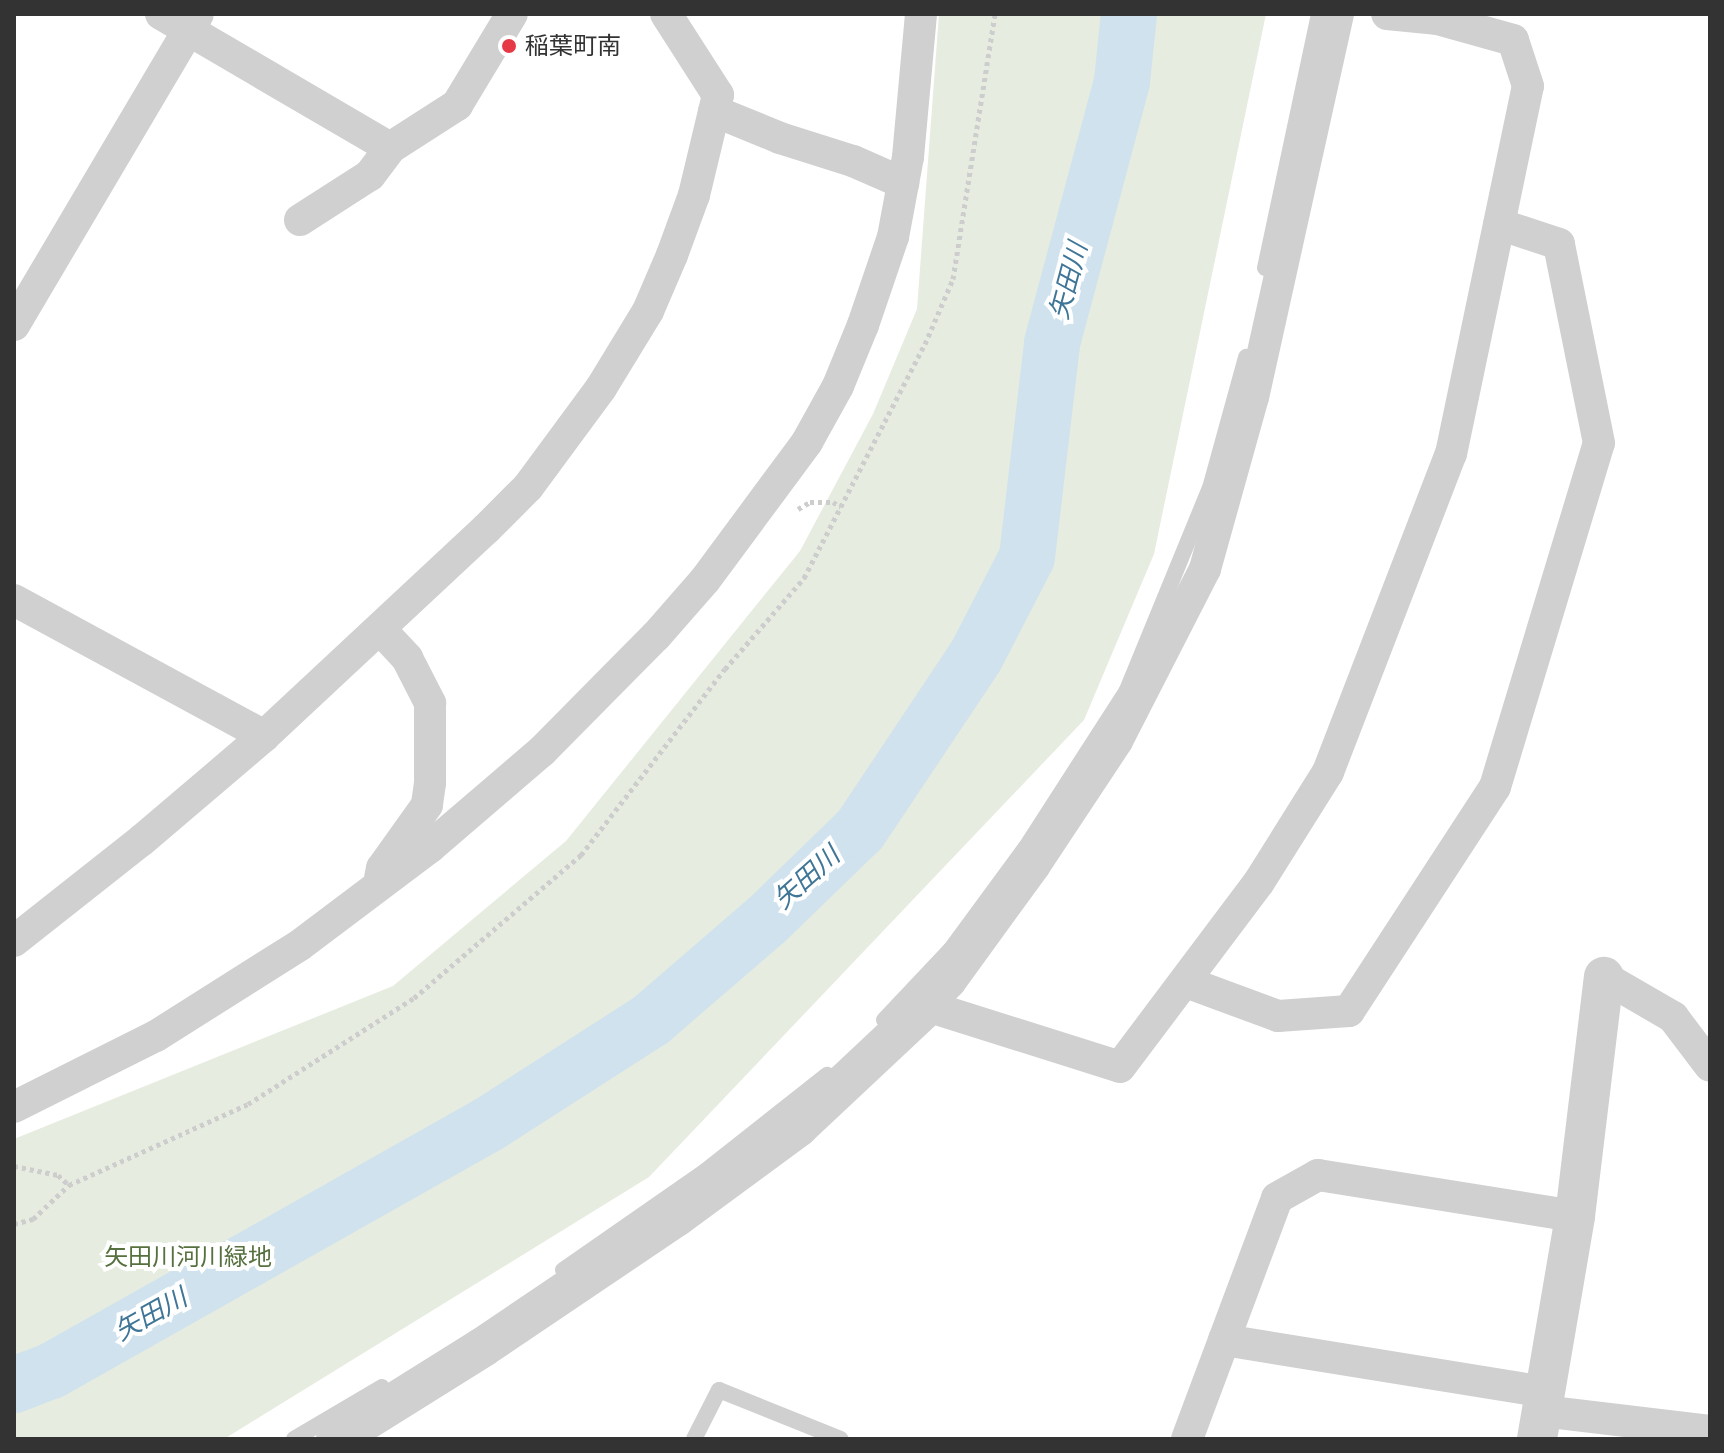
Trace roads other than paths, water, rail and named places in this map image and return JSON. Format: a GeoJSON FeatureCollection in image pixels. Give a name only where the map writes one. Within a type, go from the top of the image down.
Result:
{"type":"FeatureCollection","features":[{"type":"Feature","properties":{"kind":"street"},"geometry":{"type":"LineString","coordinates":[[161,14],[194,22],[390,148]]}},
{"type":"Feature","properties":{"kind":"street"},"geometry":{"type":"LineString","coordinates":[[300,220],[370,175],[390,148],[457,105],[512,14]]}},
{"type":"Feature","properties":{"kind":"street"},"geometry":{"type":"LineString","coordinates":[[14,941],[142,840],[264,736],[380,629],[528,487],[601,388],[648,311],[672,255],[694,195],[718,95],[666,14]]}},
{"type":"Feature","properties":{"kind":"street"},"geometry":{"type":"LineString","coordinates":[[14,1107],[156,1036],[300,945],[430,847],[542,751],[656,636],[757,513],[807,442],[838,386],[893,237],[903,183],[921,14]]}},
{"type":"Feature","properties":{"kind":"street"},"geometry":{"type":"LineString","coordinates":[[336,1439],[483,1347],[676,1217],[798,1127],[950,982],[1035,865],[1117,741],[1205,569],[1253,397],[1338,14]]}},
{"type":"Feature","properties":{"kind":"street"},"geometry":{"type":"LineString","coordinates":[[927,1006],[1120,1067],[1259,882],[1328,772],[1451,454],[1528,86],[1513,40],[1438,19],[1387,14]]}},
{"type":"Feature","properties":{"kind":"street"},"geometry":{"type":"LineString","coordinates":[[14,325],[194,22]]}},
{"type":"Feature","properties":{"kind":"street"},"geometry":{"type":"LineString","coordinates":[[714,111],[780,138],[853,161],[903,183]]}},
{"type":"Feature","properties":{"kind":"street"},"geometry":{"type":"LineString","coordinates":[[1186,982],[1278,1016],[1349,1011],[1495,787],[1599,443],[1559,244],[1499,224]]}},
{"type":"Feature","properties":{"kind":"street"},"geometry":{"type":"LineString","coordinates":[[14,600],[264,736]]}},
{"type":"Feature","properties":{"kind":"street"},"geometry":{"type":"LineString","coordinates":[[379,886],[382,868],[427,805],[430,783],[430,703],[407,658],[380,629]]}},
{"type":"Feature","properties":{"kind":"street"},"geometry":{"type":"LineString","coordinates":[[1541,1414],[1575,1216],[1604,977],[1673,1017],[1710,1066]]}},
{"type":"Feature","properties":{"kind":"street"},"geometry":{"type":"LineString","coordinates":[[1187,1439],[1277,1198],[1318,1175],[1575,1216]]}},
{"type":"Feature","properties":{"kind":"street"},"geometry":{"type":"LineString","coordinates":[[1224,1340],[1541,1414],[1710,1431]]}},
{"type":"Feature","properties":{"kind":"lane"},"geometry":{"type":"LineString","coordinates":[[550,1278],[704,1172],[851,1056],[951,949],[1026,847],[1127,690],[1214,474],[1247,356],[1319,14]]}},
{"type":"Feature","properties":{"kind":"lane"},"geometry":{"type":"LineString","coordinates":[[294,1439],[396,1379]]}},
{"type":"Feature","properties":{"kind":"lane"},"geometry":{"type":"LineString","coordinates":[[694,1439],[719,1390],[841,1439]]}},
{"type":"Feature","properties":{"kind":"waterway","name":"矢田川"},"geometry":{"type":"LineString","coordinates":[[14,1385],[51,1371],[489,1124],[651,1020],[767,920],[860,830],[976,656],[1027,557],[1052,343],[1122,81],[1129,14]]}},
{"type":"Feature","properties":{"kind":"place","name":"稲葉町南"},"geometry":{"type":"Point","coordinates":[509,46]}},
{"type":"Feature","properties":{"kind":"park label","name":"矢田川河川緑地"},"geometry":{"type":"Point","coordinates":[188,1257]}}]}
